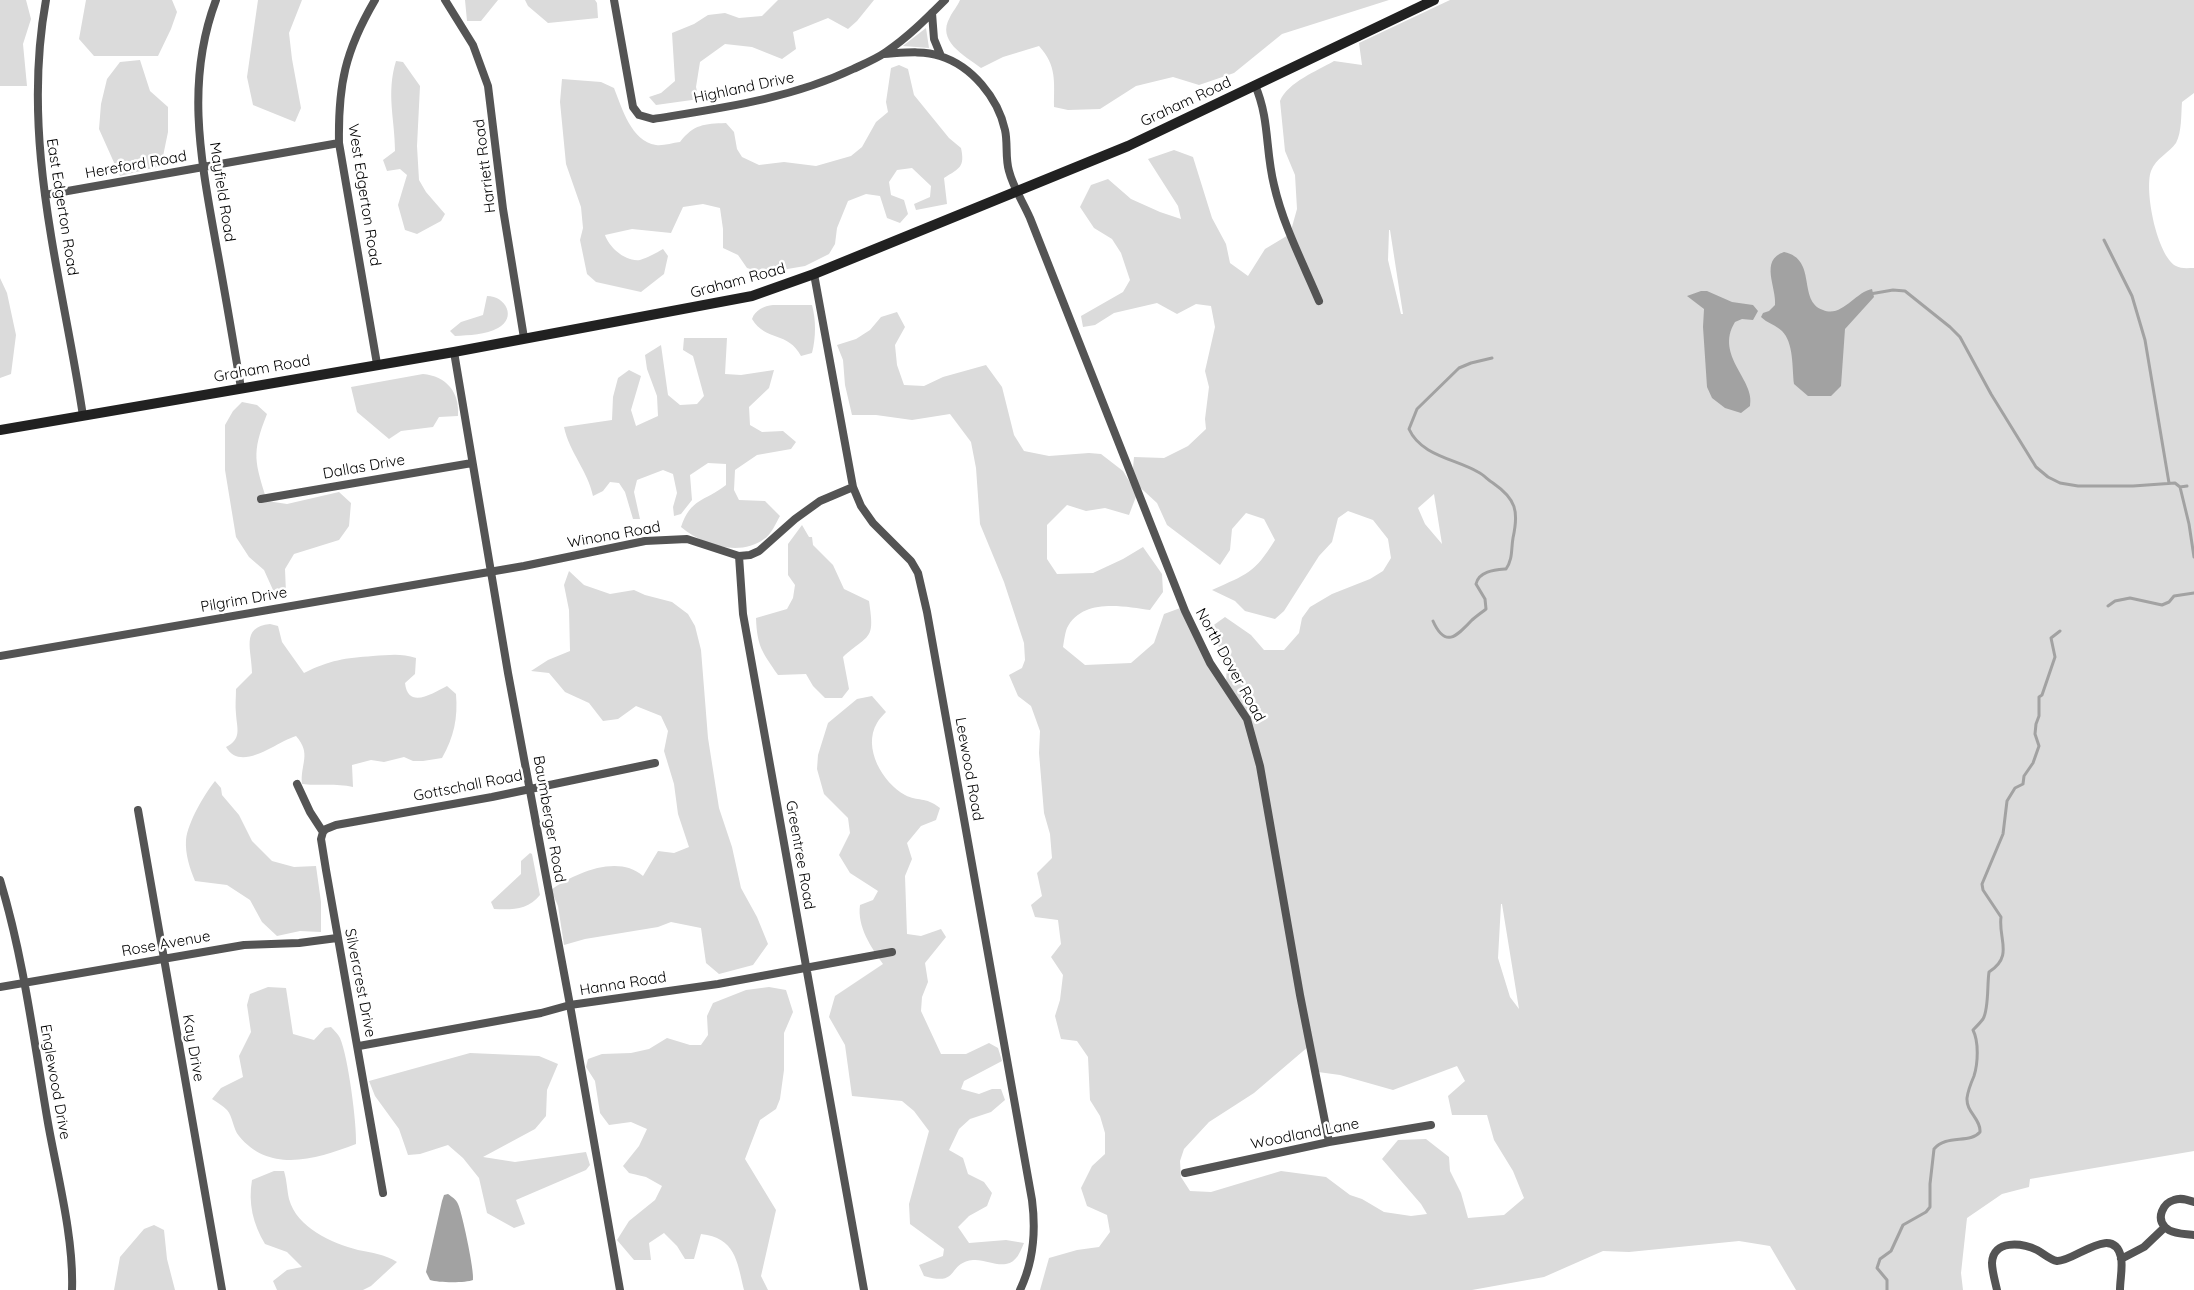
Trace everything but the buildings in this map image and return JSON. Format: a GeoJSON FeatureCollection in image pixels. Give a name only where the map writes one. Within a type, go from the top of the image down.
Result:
{"type":"FeatureCollection","features":[{"type":"Feature","properties":{"kind":"main road","name":"Graham Road"},"geometry":{"type":"LineString","coordinates":[[0,430],[731,302],[778,288],[1128,146],[1418,3],[1434,0]]}},
{"type":"Feature","properties":{"kind":"street","name":"East Edgerton Road"},"geometry":{"type":"LineString","coordinates":[[46,0],[37,97],[38,145],[83,416]]}},
{"type":"Feature","properties":{"kind":"street","name":"Mayfield Road"},"geometry":{"type":"LineString","coordinates":[[216,0],[204,42],[198,78],[198,112],[203,167],[241,388]]}},
{"type":"Feature","properties":{"kind":"street","name":"West Edgerton Road"},"geometry":{"type":"LineString","coordinates":[[375,0],[352,45],[345,67],[339,103],[339,143],[377,364]]}},
{"type":"Feature","properties":{"kind":"street","name":"Harriett Road"},"geometry":{"type":"LineString","coordinates":[[445,0],[470,39],[488,86],[503,209],[524,338]]}},
{"type":"Feature","properties":{"kind":"street","name":"Highland Drive"},"geometry":{"type":"LineString","coordinates":[[614,0],[633,107],[639,115],[652,119],[761,100],[818,84],[884,54],[911,33],[945,0]]}},
{"type":"Feature","properties":{"kind":"street"},"geometry":{"type":"LineString","coordinates":[[884,54],[918,53],[941,56],[934,39],[932,13]]}},
{"type":"Feature","properties":{"kind":"street","name":"North Dover Road"},"geometry":{"type":"LineString","coordinates":[[941,56],[972,76],[984,87],[994,102],[1005,129],[1008,169],[1030,218],[1183,607],[1206,656],[1243,713],[1252,732],[1329,1142]]}},
{"type":"Feature","properties":{"kind":"street"},"geometry":{"type":"LineString","coordinates":[[1255,85],[1266,118],[1270,164],[1277,198],[1296,251],[1319,301]]}},
{"type":"Feature","properties":{"kind":"street","name":"Hereford Road"},"geometry":{"type":"LineString","coordinates":[[45,195],[339,143]]}},
{"type":"Feature","properties":{"kind":"street","name":"Leewood Road"},"geometry":{"type":"LineString","coordinates":[[814,274],[853,487],[861,506],[873,523],[911,561],[918,573],[927,612],[1032,1200],[1033,1245],[1028,1269],[1020,1290]]}},
{"type":"Feature","properties":{"kind":"street","name":"Baumberger Road"},"geometry":{"type":"LineString","coordinates":[[454,352],[508,673],[620,1290]]}},
{"type":"Feature","properties":{"kind":"street","name":"Dallas Drive"},"geometry":{"type":"LineString","coordinates":[[261,499],[472,463]]}},
{"type":"Feature","properties":{"kind":"street"},"geometry":{"type":"LineString","coordinates":[[740,556],[759,551],[795,519],[820,501],[853,487]]}},
{"type":"Feature","properties":{"kind":"street","name":"Winona Road"},"geometry":{"type":"LineString","coordinates":[[492,571],[659,539],[694,541],[740,556]]}},
{"type":"Feature","properties":{"kind":"street","name":"Greentree Road"},"geometry":{"type":"LineString","coordinates":[[740,556],[742,614],[864,1290]]}},
{"type":"Feature","properties":{"kind":"street","name":"Pilgrim Drive"},"geometry":{"type":"LineString","coordinates":[[0,656],[492,571]]}},
{"type":"Feature","properties":{"kind":"street","name":"Gottschall Road"},"geometry":{"type":"LineString","coordinates":[[323,832],[336,825],[655,763]]}},
{"type":"Feature","properties":{"kind":"street","name":"Silvercrest Drive"},"geometry":{"type":"LineString","coordinates":[[297,784],[310,812],[323,832],[321,839],[383,1193]]}},
{"type":"Feature","properties":{"kind":"street","name":"Kay Drive"},"geometry":{"type":"LineString","coordinates":[[138,810],[222,1290]]}},
{"type":"Feature","properties":{"kind":"street","name":"Englewood Drive"},"geometry":{"type":"LineString","coordinates":[[0,880],[12,922],[24,982],[69,1245],[72,1290]]}},
{"type":"Feature","properties":{"kind":"street","name":"Rose Avenue"},"geometry":{"type":"LineString","coordinates":[[0,987],[244,945],[299,943],[338,938]]}},
{"type":"Feature","properties":{"kind":"street","name":"Hanna Road"},"geometry":{"type":"LineString","coordinates":[[359,1046],[541,1013],[570,1005],[718,984],[892,952]]}},
{"type":"Feature","properties":{"kind":"street","name":"Woodland Lane"},"geometry":{"type":"LineString","coordinates":[[1185,1173],[1329,1142],[1431,1125]]}},
{"type":"Feature","properties":{"kind":"street"},"geometry":{"type":"LineString","coordinates":[[2194,1202],[2181,1198],[2165,1205],[2161,1214],[2165,1227],[2194,1235]]}},
{"type":"Feature","properties":{"kind":"street"},"geometry":{"type":"LineString","coordinates":[[2121,1259],[2144,1247],[2165,1227]]}},
{"type":"Feature","properties":{"kind":"street"},"geometry":{"type":"LineString","coordinates":[[1997,1290],[1992,1260],[1998,1249],[2003,1246],[2010,1244],[2027,1246],[2056,1261],[2067,1259],[2103,1243],[2114,1246],[2121,1259],[2120,1290]]}},
{"type":"Feature","properties":{"kind":"shaded area"},"geometry":{"type":"Polygon","coordinates":[[[0,0],[26,0],[31,19],[23,44],[27,86],[0,86],[0,0]]]}},
{"type":"Feature","properties":{"kind":"shaded area"},"geometry":{"type":"Polygon","coordinates":[[[86,0],[172,0],[177,12],[158,56],[94,56],[79,39],[86,0]]]}},
{"type":"Feature","properties":{"kind":"shaded area"},"geometry":{"type":"Polygon","coordinates":[[[258,0],[302,0],[289,33],[301,108],[295,122],[253,105],[247,77],[258,0]]]}},
{"type":"Feature","properties":{"kind":"shaded area"},"geometry":{"type":"Polygon","coordinates":[[[465,0],[498,0],[481,21],[467,21],[465,0]]]}},
{"type":"Feature","properties":{"kind":"shaded area"},"geometry":{"type":"Polygon","coordinates":[[[525,0],[595,0],[598,18],[548,23],[528,6],[525,0]]]}},
{"type":"Feature","properties":{"kind":"shaded area"},"geometry":{"type":"Polygon","coordinates":[[[778,0],[874,0],[848,29],[828,18],[793,32],[796,49],[782,59],[752,47],[725,44],[700,62],[696,87],[699,99],[656,105],[649,97],[661,93],[675,81],[672,33],[708,15],[725,13],[739,18],[762,16],[778,0]]]}},
{"type":"Feature","properties":{"kind":"shaded area"},"geometry":{"type":"Polygon","coordinates":[[[960,0],[1389,0],[1282,34],[1234,73],[1199,85],[1173,77],[1136,86],[1100,109],[1068,110],[1054,107],[1052,67],[1039,46],[1003,57],[981,68],[954,47],[949,40],[947,26],[960,0]]]}},
{"type":"Feature","properties":{"kind":"shaded area"},"geometry":{"type":"Polygon","coordinates":[[[1450,0],[2194,0],[2194,93],[2182,102],[2178,139],[2153,166],[2149,180],[2149,192],[2154,222],[2163,250],[2176,266],[2194,268],[2194,1151],[2030,1179],[2029,1187],[2002,1194],[1967,1218],[1961,1273],[1963,1290],[1796,1290],[1770,1246],[1739,1241],[1629,1252],[1603,1251],[1544,1277],[1472,1290],[1040,1290],[1049,1258],[1099,1247],[1110,1232],[1107,1215],[1087,1206],[1081,1188],[1092,1166],[1105,1154],[1105,1133],[1100,1116],[1090,1100],[1088,1057],[1077,1041],[1061,1039],[1055,1016],[1060,1000],[1063,975],[1051,957],[1061,944],[1058,920],[1035,917],[1031,905],[1042,896],[1037,873],[1052,858],[1050,834],[1044,813],[1039,753],[1040,731],[1031,706],[1018,696],[1009,675],[1022,668],[1025,660],[1024,643],[1004,582],[980,524],[976,468],[971,442],[950,414],[912,420],[876,415],[852,415],[845,385],[843,360],[837,345],[856,339],[870,330],[881,317],[897,312],[905,327],[895,345],[897,365],[904,385],[924,386],[943,377],[986,365],[1002,387],[1014,435],[1024,451],[1049,456],[1101,454],[1123,471],[1137,494],[1129,515],[1105,508],[1086,511],[1067,505],[1047,525],[1047,559],[1057,574],[1093,573],[1143,547],[1162,574],[1163,592],[1150,610],[1104,606],[1082,612],[1067,628],[1063,647],[1085,665],[1131,663],[1154,643],[1164,614],[1183,607],[1226,686],[1227,661],[1215,640],[1211,627],[1225,617],[1251,635],[1264,650],[1284,650],[1299,633],[1302,618],[1310,607],[1332,594],[1370,579],[1383,571],[1391,558],[1388,539],[1373,520],[1348,511],[1338,518],[1332,542],[1319,556],[1284,611],[1275,619],[1245,611],[1235,601],[1212,590],[1249,572],[1268,551],[1275,540],[1264,519],[1246,513],[1232,529],[1230,550],[1220,565],[1167,525],[1157,503],[1132,480],[1134,457],[1164,458],[1188,446],[1206,429],[1209,387],[1205,371],[1215,327],[1211,306],[1196,304],[1177,314],[1157,303],[1114,313],[1095,325],[1083,327],[1081,316],[1123,292],[1130,280],[1121,253],[1112,239],[1094,228],[1080,207],[1091,185],[1108,179],[1131,199],[1181,219],[1178,206],[1148,159],[1174,150],[1193,157],[1212,218],[1226,244],[1230,263],[1248,276],[1265,249],[1290,234],[1297,209],[1295,175],[1285,151],[1280,101],[1289,88],[1334,61],[1362,65],[1359,43],[1450,0]],[[1390,230],[1388,260],[1401,314],[1403,314],[1390,230]],[[1434,494],[1418,508],[1425,524],[1442,544],[1434,494]],[[1502,904],[1498,958],[1510,997],[1519,1009],[1502,904]],[[1309,1046],[1254,1093],[1209,1122],[1184,1149],[1180,1161],[1181,1177],[1190,1191],[1211,1192],[1281,1171],[1326,1177],[1350,1195],[1384,1212],[1411,1216],[1427,1214],[1382,1159],[1398,1140],[1426,1139],[1449,1157],[1450,1171],[1461,1193],[1468,1218],[1504,1215],[1524,1198],[1513,1171],[1494,1140],[1487,1115],[1452,1115],[1448,1096],[1465,1081],[1457,1066],[1393,1090],[1340,1075],[1318,1072],[1309,1046]]]}},
{"type":"Feature","properties":{"kind":"shaded area"},"geometry":{"type":"Polygon","coordinates":[[[926,28],[929,48],[903,46],[904,45],[926,28]]]}},
{"type":"Feature","properties":{"kind":"shaded area"},"geometry":{"type":"Polygon","coordinates":[[[140,60],[150,91],[168,107],[168,132],[161,166],[120,176],[99,129],[101,104],[107,79],[120,62],[140,60]]]}},
{"type":"Feature","properties":{"kind":"shaded area"},"geometry":{"type":"Polygon","coordinates":[[[396,61],[403,62],[420,86],[417,146],[419,180],[445,214],[441,221],[417,234],[405,230],[398,205],[407,175],[400,169],[387,171],[383,160],[395,151],[391,96],[396,61]]]}},
{"type":"Feature","properties":{"kind":"shaded area"},"geometry":{"type":"Polygon","coordinates":[[[899,65],[908,69],[914,95],[949,138],[961,148],[962,163],[944,178],[947,204],[916,210],[914,204],[930,197],[931,186],[912,168],[897,170],[889,182],[891,195],[904,200],[908,214],[900,223],[887,218],[880,196],[866,194],[848,201],[837,228],[835,244],[829,254],[805,266],[764,273],[747,268],[738,255],[723,248],[720,208],[703,204],[683,207],[671,233],[632,229],[605,235],[614,249],[629,259],[640,260],[663,249],[668,256],[664,274],[641,292],[596,282],[587,274],[580,240],[583,228],[581,207],[566,164],[560,102],[562,79],[601,82],[614,88],[624,114],[634,130],[647,142],[659,145],[680,142],[695,128],[726,123],[734,132],[737,149],[742,157],[759,165],[784,162],[816,166],[851,156],[862,147],[876,122],[888,112],[886,102],[891,68],[899,65]]]}},
{"type":"Feature","properties":{"kind":"shaded area"},"geometry":{"type":"Polygon","coordinates":[[[1784,252],[1794,256],[1801,263],[1811,298],[1815,305],[1823,310],[1836,311],[1872,289],[1874,297],[1845,329],[1841,386],[1831,396],[1808,396],[1794,384],[1789,342],[1780,329],[1761,317],[1775,305],[1771,275],[1772,261],[1784,252]]]}},
{"type":"Feature","properties":{"kind":"shaded area"},"geometry":{"type":"Polygon","coordinates":[[[0,278],[7,293],[16,335],[11,374],[0,378],[0,278]]]}},
{"type":"Feature","properties":{"kind":"shaded area"},"geometry":{"type":"Polygon","coordinates":[[[1707,291],[1732,302],[1753,305],[1758,311],[1753,320],[1742,319],[1735,322],[1730,334],[1729,346],[1732,357],[1750,396],[1750,406],[1741,413],[1725,408],[1712,398],[1707,387],[1704,309],[1687,296],[1707,291]]]}},
{"type":"Feature","properties":{"kind":"shaded area"},"geometry":{"type":"Polygon","coordinates":[[[487,296],[504,303],[508,313],[504,324],[488,332],[455,336],[450,331],[461,322],[483,315],[487,296]]]}},
{"type":"Feature","properties":{"kind":"shaded area"},"geometry":{"type":"Polygon","coordinates":[[[812,305],[815,329],[812,353],[801,356],[790,343],[764,331],[752,319],[755,313],[763,307],[812,305]]]}},
{"type":"Feature","properties":{"kind":"shaded area"},"geometry":{"type":"Polygon","coordinates":[[[684,338],[727,338],[725,374],[741,375],[774,370],[769,388],[749,407],[750,425],[762,432],[783,431],[796,442],[791,449],[757,455],[735,470],[734,490],[739,500],[765,501],[780,516],[769,535],[754,544],[733,548],[721,546],[699,539],[681,527],[694,505],[726,485],[726,464],[708,463],[690,475],[692,500],[681,514],[674,516],[673,507],[677,493],[673,474],[663,470],[637,480],[634,492],[640,519],[633,519],[625,492],[619,483],[610,482],[603,491],[593,496],[587,478],[566,436],[564,427],[612,420],[613,397],[618,378],[629,370],[641,376],[631,410],[636,426],[658,416],[657,396],[647,369],[645,355],[661,345],[668,395],[680,405],[697,404],[704,396],[693,356],[683,350],[684,338]]]}},
{"type":"Feature","properties":{"kind":"shaded area"},"geometry":{"type":"Polygon","coordinates":[[[423,374],[438,378],[450,387],[457,400],[458,416],[439,417],[433,427],[401,431],[389,439],[357,412],[351,387],[423,374]]]}},
{"type":"Feature","properties":{"kind":"shaded area"},"geometry":{"type":"Polygon","coordinates":[[[242,402],[257,405],[267,414],[256,458],[267,501],[287,504],[339,492],[351,503],[349,526],[339,540],[294,554],[285,569],[286,593],[273,590],[264,570],[249,557],[236,537],[225,470],[225,425],[233,411],[242,402]]]}},
{"type":"Feature","properties":{"kind":"shaded area"},"geometry":{"type":"Polygon","coordinates":[[[802,525],[809,537],[812,537],[813,545],[833,565],[844,589],[869,601],[871,630],[865,639],[843,657],[849,689],[842,698],[825,698],[813,686],[806,674],[778,675],[759,642],[756,618],[787,609],[793,598],[795,585],[788,575],[788,544],[802,525]]]}},
{"type":"Feature","properties":{"kind":"shaded area"},"geometry":{"type":"Polygon","coordinates":[[[569,571],[584,585],[610,594],[634,590],[672,602],[688,614],[695,626],[701,650],[708,738],[719,808],[732,847],[741,888],[757,917],[768,944],[753,965],[719,974],[706,963],[701,928],[671,922],[658,927],[585,939],[564,945],[558,906],[551,890],[584,872],[609,866],[633,870],[643,876],[658,851],[674,853],[689,847],[678,814],[674,784],[664,751],[668,731],[661,716],[636,706],[618,719],[603,721],[589,703],[565,692],[549,673],[531,671],[548,660],[570,651],[569,610],[564,585],[569,571]]]}},
{"type":"Feature","properties":{"kind":"shaded area"},"geometry":{"type":"Polygon","coordinates":[[[270,624],[278,626],[282,642],[304,673],[338,660],[395,655],[416,658],[415,674],[405,683],[411,696],[422,697],[447,686],[456,694],[454,727],[450,743],[442,758],[413,761],[404,757],[384,762],[371,760],[352,765],[353,787],[302,784],[304,754],[301,742],[296,736],[249,757],[232,754],[226,747],[234,741],[237,733],[236,689],[252,673],[251,635],[261,626],[270,624]]]}},
{"type":"Feature","properties":{"kind":"shaded area"},"geometry":{"type":"Polygon","coordinates":[[[872,696],[886,712],[877,723],[872,743],[873,754],[883,774],[905,795],[926,800],[940,808],[936,820],[921,826],[907,843],[912,859],[905,876],[907,934],[921,936],[941,929],[946,937],[925,963],[928,982],[922,997],[921,1011],[941,1054],[966,1054],[989,1043],[998,1048],[1002,1061],[964,1081],[961,1089],[979,1094],[992,1089],[1001,1089],[1005,1100],[991,1112],[970,1119],[959,1129],[949,1150],[963,1158],[968,1174],[984,1182],[992,1193],[987,1206],[969,1216],[958,1227],[969,1243],[1006,1240],[1024,1243],[1018,1256],[1010,1263],[998,1264],[973,1260],[959,1265],[949,1277],[943,1279],[924,1276],[919,1265],[943,1256],[944,1249],[910,1224],[909,1204],[929,1131],[914,1111],[902,1101],[852,1096],[845,1045],[829,1017],[835,996],[883,964],[866,936],[860,913],[860,905],[873,900],[878,891],[850,873],[839,855],[850,833],[848,818],[824,794],[817,769],[818,755],[828,723],[857,699],[872,696]]]}},
{"type":"Feature","properties":{"kind":"shaded area"},"geometry":{"type":"Polygon","coordinates":[[[215,781],[221,788],[222,795],[239,815],[252,841],[272,861],[294,867],[316,866],[321,902],[321,932],[300,931],[277,936],[262,922],[250,900],[227,885],[195,881],[187,856],[187,833],[197,809],[215,781]]]}},
{"type":"Feature","properties":{"kind":"shaded area"},"geometry":{"type":"Polygon","coordinates":[[[530,853],[540,895],[525,906],[513,909],[494,909],[491,902],[521,874],[521,861],[530,853]]]}},
{"type":"Feature","properties":{"kind":"shaded area"},"geometry":{"type":"Polygon","coordinates":[[[268,987],[286,988],[293,1034],[314,1040],[325,1028],[331,1027],[339,1037],[346,1059],[351,1090],[356,1144],[326,1154],[294,1160],[265,1155],[251,1148],[239,1136],[227,1110],[212,1099],[221,1088],[243,1077],[239,1056],[251,1032],[247,1005],[250,994],[268,987]]]}},
{"type":"Feature","properties":{"kind":"shaded area"},"geometry":{"type":"Polygon","coordinates":[[[769,987],[786,990],[793,1012],[784,1033],[784,1070],[780,1099],[776,1109],[760,1120],[745,1159],[776,1210],[761,1276],[768,1290],[744,1290],[733,1252],[721,1240],[712,1236],[701,1234],[694,1259],[685,1259],[677,1246],[664,1233],[649,1243],[651,1260],[634,1260],[617,1240],[629,1221],[655,1200],[662,1186],[646,1177],[629,1173],[623,1166],[639,1146],[647,1129],[631,1122],[609,1125],[600,1113],[595,1081],[586,1067],[588,1059],[602,1054],[631,1053],[649,1049],[667,1038],[690,1045],[701,1045],[708,1035],[707,1016],[713,1003],[746,990],[769,987]]]}},
{"type":"Feature","properties":{"kind":"shaded area"},"geometry":{"type":"Polygon","coordinates":[[[470,1053],[539,1056],[558,1064],[547,1090],[546,1116],[535,1129],[483,1157],[515,1162],[586,1152],[590,1165],[586,1170],[516,1200],[525,1224],[514,1228],[487,1213],[479,1178],[463,1158],[448,1145],[420,1154],[408,1155],[399,1129],[375,1096],[369,1081],[470,1053]]]}},
{"type":"Feature","properties":{"kind":"shaded area"},"geometry":{"type":"Polygon","coordinates":[[[274,1171],[284,1171],[293,1209],[307,1226],[337,1243],[383,1255],[397,1262],[371,1286],[363,1290],[277,1290],[273,1281],[287,1270],[302,1267],[287,1252],[265,1244],[257,1229],[251,1205],[252,1180],[274,1171]]]}},
{"type":"Feature","properties":{"kind":"shaded area"},"geometry":{"type":"Polygon","coordinates":[[[448,1194],[457,1202],[462,1218],[473,1275],[473,1280],[470,1281],[434,1281],[430,1280],[426,1272],[442,1201],[444,1195],[448,1194]]]}},
{"type":"Feature","properties":{"kind":"shaded area"},"geometry":{"type":"Polygon","coordinates":[[[154,1225],[164,1230],[167,1259],[175,1290],[114,1290],[120,1257],[144,1229],[154,1225]]]}},
{"type":"Feature","properties":{"kind":"waterway"},"geometry":{"type":"LineString","coordinates":[[2104,240],[2132,296],[2145,340],[2169,483]]}},
{"type":"Feature","properties":{"kind":"waterway"},"geometry":{"type":"LineString","coordinates":[[1870,294],[1893,290],[1905,291],[1960,337],[1991,394],[2036,467],[2048,477],[2060,483],[2078,486],[2175,483],[2180,487],[2187,486]]}},
{"type":"Feature","properties":{"kind":"waterway"},"geometry":{"type":"LineString","coordinates":[[1433,621],[1442,635],[1451,637],[1486,609],[1485,599],[1476,584],[1480,576],[1506,569],[1510,561],[1516,520],[1514,506],[1501,489],[1478,472],[1430,451],[1415,438],[1409,429],[1417,409],[1459,368],[1492,358]]}},
{"type":"Feature","properties":{"kind":"waterway"},"geometry":{"type":"LineString","coordinates":[[2180,487],[2194,557]]}},
{"type":"Feature","properties":{"kind":"waterway"},"geometry":{"type":"LineString","coordinates":[[2108,606],[2115,601],[2130,598],[2162,605],[2174,596],[2194,593]]}},
{"type":"Feature","properties":{"kind":"waterway"},"geometry":{"type":"LineString","coordinates":[[1887,1290],[1887,1280],[1877,1268],[1880,1259],[1891,1251],[1903,1225],[1926,1212],[1930,1207],[1934,1149],[1939,1144],[1970,1138],[1980,1132],[1980,1127],[1967,1103],[1977,1059],[1973,1030],[1985,1015],[1989,972],[1997,966],[2003,953],[2001,917],[1983,890],[1982,884],[2003,834],[2007,801],[2015,788],[2023,784],[2024,776],[2033,763],[2039,746],[2035,734],[2039,716],[2039,697],[2042,695],[2055,657],[2051,638],[2060,631]]}}]}
